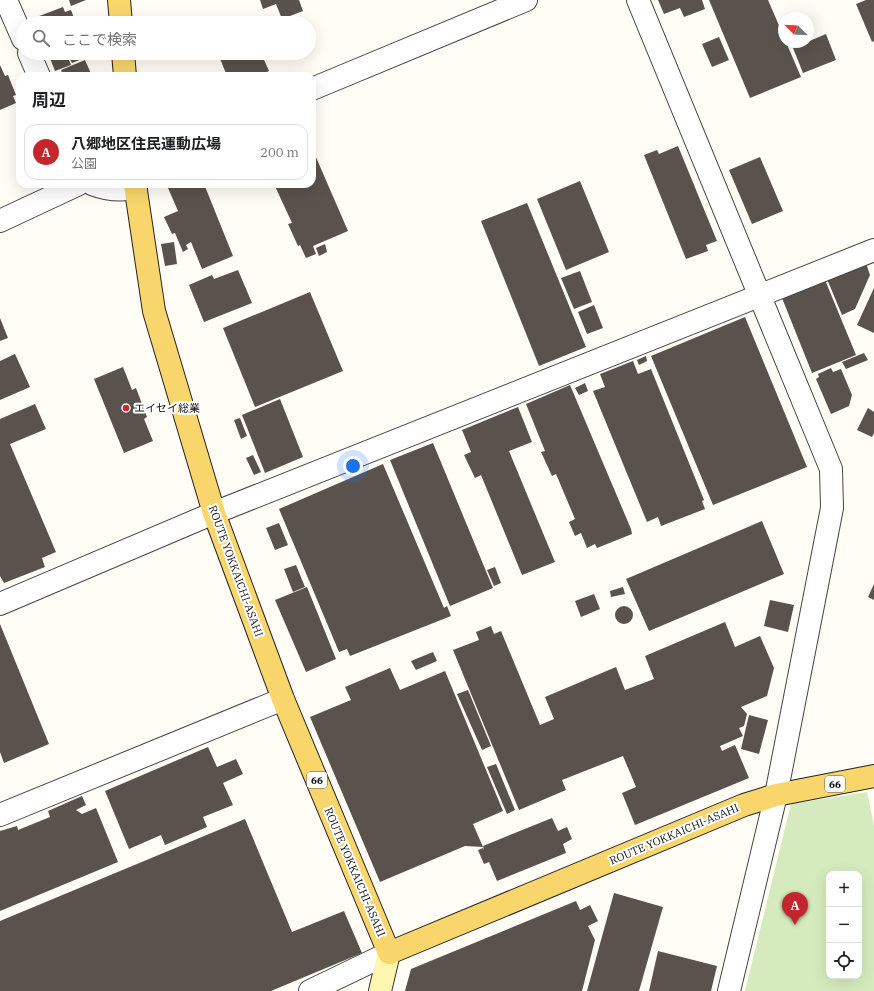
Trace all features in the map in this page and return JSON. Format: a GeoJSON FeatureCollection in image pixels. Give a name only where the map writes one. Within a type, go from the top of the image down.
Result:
{"type":"FeatureCollection","features":[{"type":"Feature","properties":{"kind":"main road"},"geometry":{"type":"LineString","coordinates":[[119,0],[120,16]]}},
{"type":"Feature","properties":{"kind":"main road"},"geometry":{"type":"LineString","coordinates":[[124,60],[125,72]]}},
{"type":"Feature","properties":{"kind":"main road","name":"ROUTE YOKKAICHI-ASAHI"},"geometry":{"type":"LineString","coordinates":[[135,188],[154,311],[214,513],[283,698],[389,953],[744,805],[786,793],[874,776]]}},
{"type":"Feature","properties":{"kind":"street"},"geometry":{"type":"LineString","coordinates":[[6,0],[16,23]]}},
{"type":"Feature","properties":{"kind":"street"},"geometry":{"type":"LineString","coordinates":[[316,87],[526,0]]}},
{"type":"Feature","properties":{"kind":"street"},"geometry":{"type":"LineString","coordinates":[[638,0],[831,469],[832,508],[786,793],[729,991]]}},
{"type":"Feature","properties":{"kind":"street"},"geometry":{"type":"LineString","coordinates":[[32,60],[37,72]]}},
{"type":"Feature","properties":{"kind":"street"},"geometry":{"type":"LineString","coordinates":[[0,221],[70,188]]}},
{"type":"Feature","properties":{"kind":"street"},"geometry":{"type":"LineString","coordinates":[[104,188],[121,191],[129,188]]}},
{"type":"Feature","properties":{"kind":"street"},"geometry":{"type":"LineString","coordinates":[[0,604],[214,513],[874,250]]}},
{"type":"Feature","properties":{"kind":"street"},"geometry":{"type":"LineString","coordinates":[[0,815],[283,698]]}},
{"type":"Feature","properties":{"kind":"street"},"geometry":{"type":"LineString","coordinates":[[310,991],[389,953]]}},
{"type":"Feature","properties":{"kind":"street"},"geometry":{"type":"LineString","coordinates":[[380,991],[389,953]]}},
{"type":"Feature","properties":{"kind":"green space"},"geometry":{"type":"Polygon","coordinates":[[[867,792],[874,826],[874,991],[745,991],[791,804],[867,792]]]}},
{"type":"Feature","properties":{"kind":"building"},"geometry":{"type":"Polygon","coordinates":[[[69,0],[86,0],[71,6],[69,0]]]}},
{"type":"Feature","properties":{"kind":"building"},"geometry":{"type":"Polygon","coordinates":[[[260,0],[299,0],[303,11],[290,16],[281,16],[276,4],[263,9],[260,0]]]}},
{"type":"Feature","properties":{"kind":"building"},"geometry":{"type":"Polygon","coordinates":[[[658,0],[702,0],[705,9],[684,17],[680,8],[664,14],[658,0]]]}},
{"type":"Feature","properties":{"kind":"building"},"geometry":{"type":"Polygon","coordinates":[[[709,0],[768,0],[778,23],[778,48],[789,48],[801,77],[750,98],[709,0]]]}},
{"type":"Feature","properties":{"kind":"building"},"geometry":{"type":"Polygon","coordinates":[[[866,0],[874,0],[874,41],[872,42],[856,4],[866,0]]]}},
{"type":"Feature","properties":{"kind":"building"},"geometry":{"type":"Polygon","coordinates":[[[63,7],[65,12],[71,10],[73,16],[39,16],[63,7]]]}},
{"type":"Feature","properties":{"kind":"building"},"geometry":{"type":"Polygon","coordinates":[[[826,34],[836,60],[803,73],[793,48],[814,48],[814,39],[826,34]]]}},
{"type":"Feature","properties":{"kind":"building"},"geometry":{"type":"Polygon","coordinates":[[[719,37],[729,60],[712,67],[702,44],[719,37]]]}},
{"type":"Feature","properties":{"kind":"building"},"geometry":{"type":"Polygon","coordinates":[[[51,60],[69,60],[71,65],[55,71],[51,60]]]}},
{"type":"Feature","properties":{"kind":"building"},"geometry":{"type":"Polygon","coordinates":[[[70,60],[79,60],[72,63],[70,60]]]}},
{"type":"Feature","properties":{"kind":"building"},"geometry":{"type":"Polygon","coordinates":[[[85,60],[90,72],[62,72],[61,70],[85,60]]]}},
{"type":"Feature","properties":{"kind":"building"},"geometry":{"type":"Polygon","coordinates":[[[221,60],[264,60],[269,71],[267,72],[225,72],[221,60]]]}},
{"type":"Feature","properties":{"kind":"building"},"geometry":{"type":"Polygon","coordinates":[[[0,65],[5,76],[8,75],[16,95],[13,96],[16,103],[0,110],[0,65]]]}},
{"type":"Feature","properties":{"kind":"building"},"geometry":{"type":"Polygon","coordinates":[[[678,146],[717,241],[706,245],[708,251],[686,259],[644,155],[657,150],[659,154],[678,146]]]}},
{"type":"Feature","properties":{"kind":"building"},"geometry":{"type":"Polygon","coordinates":[[[316,157],[348,231],[313,246],[316,254],[306,258],[300,245],[298,246],[288,224],[292,223],[276,188],[316,188],[316,157]]]}},
{"type":"Feature","properties":{"kind":"building"},"geometry":{"type":"Polygon","coordinates":[[[760,157],[783,211],[752,224],[729,170],[760,157]]]}},
{"type":"Feature","properties":{"kind":"building"},"geometry":{"type":"Polygon","coordinates":[[[580,181],[609,252],[566,270],[537,199],[580,181]]]}},
{"type":"Feature","properties":{"kind":"building"},"geometry":{"type":"Polygon","coordinates":[[[168,188],[206,188],[233,256],[202,269],[191,242],[186,245],[188,249],[183,252],[175,233],[172,234],[164,217],[178,211],[168,188]]]}},
{"type":"Feature","properties":{"kind":"building"},"geometry":{"type":"Polygon","coordinates":[[[527,203],[586,347],[539,366],[481,221],[527,203]]]}},
{"type":"Feature","properties":{"kind":"building"},"geometry":{"type":"Polygon","coordinates":[[[174,242],[177,264],[165,266],[161,244],[174,242]]]}},
{"type":"Feature","properties":{"kind":"building"},"geometry":{"type":"Polygon","coordinates":[[[325,244],[327,252],[319,256],[316,248],[325,244]]]}},
{"type":"Feature","properties":{"kind":"building"},"geometry":{"type":"Polygon","coordinates":[[[866,263],[870,275],[855,309],[842,315],[827,279],[866,263]]]}},
{"type":"Feature","properties":{"kind":"building"},"geometry":{"type":"Polygon","coordinates":[[[238,270],[252,303],[204,322],[189,285],[212,275],[214,279],[238,270]]]}},
{"type":"Feature","properties":{"kind":"building"},"geometry":{"type":"Polygon","coordinates":[[[580,271],[592,302],[574,309],[561,278],[580,271]]]}},
{"type":"Feature","properties":{"kind":"building"},"geometry":{"type":"Polygon","coordinates":[[[825,280],[856,355],[812,373],[782,298],[825,280]]]}},
{"type":"Feature","properties":{"kind":"building"},"geometry":{"type":"Polygon","coordinates":[[[874,288],[874,333],[857,325],[874,288]]]}},
{"type":"Feature","properties":{"kind":"building"},"geometry":{"type":"Polygon","coordinates":[[[310,292],[343,371],[255,407],[223,328],[310,292]]]}},
{"type":"Feature","properties":{"kind":"building"},"geometry":{"type":"Polygon","coordinates":[[[594,305],[603,328],[587,334],[578,312],[594,305]]]}},
{"type":"Feature","properties":{"kind":"building"},"geometry":{"type":"Polygon","coordinates":[[[745,317],[807,467],[713,505],[651,356],[745,317]]]}},
{"type":"Feature","properties":{"kind":"building"},"geometry":{"type":"Polygon","coordinates":[[[0,318],[8,338],[0,341],[0,318]]]}},
{"type":"Feature","properties":{"kind":"building"},"geometry":{"type":"Polygon","coordinates":[[[864,353],[868,360],[846,369],[842,362],[864,353]]]}},
{"type":"Feature","properties":{"kind":"building"},"geometry":{"type":"Polygon","coordinates":[[[15,354],[30,387],[0,400],[0,361],[15,354]]]}},
{"type":"Feature","properties":{"kind":"building"},"geometry":{"type":"Polygon","coordinates":[[[646,356],[647,361],[639,365],[637,360],[646,356]]]}},
{"type":"Feature","properties":{"kind":"building"},"geometry":{"type":"Polygon","coordinates":[[[633,361],[638,374],[651,369],[704,500],[702,501],[705,509],[661,526],[658,517],[647,522],[593,391],[605,387],[600,374],[633,361]]]}},
{"type":"Feature","properties":{"kind":"building"},"geometry":{"type":"Polygon","coordinates":[[[123,367],[132,390],[136,388],[147,417],[144,419],[153,441],[124,453],[94,379],[123,367]]]}},
{"type":"Feature","properties":{"kind":"building"},"geometry":{"type":"Polygon","coordinates":[[[831,368],[833,372],[841,369],[852,395],[849,406],[831,414],[816,379],[819,377],[818,374],[831,368]]]}},
{"type":"Feature","properties":{"kind":"building"},"geometry":{"type":"Polygon","coordinates":[[[585,383],[588,391],[579,395],[575,388],[585,383]]]}},
{"type":"Feature","properties":{"kind":"building"},"geometry":{"type":"Polygon","coordinates":[[[570,385],[632,534],[597,548],[595,544],[587,548],[581,533],[575,536],[569,522],[575,519],[556,474],[552,476],[541,452],[545,451],[526,404],[570,385]]]}},
{"type":"Feature","properties":{"kind":"building"},"geometry":{"type":"Polygon","coordinates":[[[280,399],[303,457],[265,473],[242,415],[280,399]]]}},
{"type":"Feature","properties":{"kind":"building"},"geometry":{"type":"Polygon","coordinates":[[[35,404],[46,429],[10,444],[56,552],[42,558],[45,567],[4,583],[0,576],[0,419],[35,404]]]}},
{"type":"Feature","properties":{"kind":"building"},"geometry":{"type":"Polygon","coordinates":[[[518,407],[532,442],[509,451],[555,562],[522,575],[481,475],[475,478],[464,455],[471,452],[462,430],[518,407]]]}},
{"type":"Feature","properties":{"kind":"building"},"geometry":{"type":"Polygon","coordinates":[[[868,408],[874,412],[874,433],[872,437],[857,430],[868,408]]]}},
{"type":"Feature","properties":{"kind":"building"},"geometry":{"type":"Polygon","coordinates":[[[240,418],[247,436],[241,439],[234,420],[240,418]]]}},
{"type":"Feature","properties":{"kind":"building"},"geometry":{"type":"Polygon","coordinates":[[[433,443],[493,588],[450,606],[390,460],[433,443]]]}},
{"type":"Feature","properties":{"kind":"building"},"geometry":{"type":"Polygon","coordinates":[[[253,455],[261,472],[254,475],[246,458],[253,455]]]}},
{"type":"Feature","properties":{"kind":"building"},"geometry":{"type":"Polygon","coordinates":[[[383,464],[444,608],[447,606],[451,616],[350,656],[347,649],[339,652],[279,509],[383,464]]]}},
{"type":"Feature","properties":{"kind":"building"},"geometry":{"type":"Polygon","coordinates":[[[762,521],[784,574],[649,631],[626,579],[762,521]]]}},
{"type":"Feature","properties":{"kind":"building"},"geometry":{"type":"Polygon","coordinates":[[[279,523],[288,545],[275,550],[266,528],[279,523]]]}},
{"type":"Feature","properties":{"kind":"building"},"geometry":{"type":"Polygon","coordinates":[[[296,565],[305,587],[293,592],[284,569],[296,565]]]}},
{"type":"Feature","properties":{"kind":"building"},"geometry":{"type":"Polygon","coordinates":[[[495,567],[501,583],[494,586],[487,570],[495,567]]]}},
{"type":"Feature","properties":{"kind":"building"},"geometry":{"type":"Polygon","coordinates":[[[874,584],[874,600],[868,597],[874,584]]]}},
{"type":"Feature","properties":{"kind":"building"},"geometry":{"type":"Polygon","coordinates":[[[307,587],[336,659],[306,672],[275,600],[307,587]]]}},
{"type":"Feature","properties":{"kind":"building"},"geometry":{"type":"Polygon","coordinates":[[[623,587],[625,594],[611,597],[610,591],[623,587]]]}},
{"type":"Feature","properties":{"kind":"building"},"geometry":{"type":"Polygon","coordinates":[[[594,594],[600,609],[581,617],[575,601],[594,594]]]}},
{"type":"Feature","properties":{"kind":"building"},"geometry":{"type":"Polygon","coordinates":[[[770,600],[794,605],[788,632],[764,626],[770,600]]]}},
{"type":"Feature","properties":{"kind":"building"},"geometry":{"type":"Polygon","coordinates":[[[624,606],[630,609],[633,615],[630,621],[624,624],[618,621],[615,615],[618,609],[624,606]]]}},
{"type":"Feature","properties":{"kind":"building"},"geometry":{"type":"Polygon","coordinates":[[[725,622],[735,647],[760,636],[774,668],[767,696],[741,707],[747,714],[744,726],[739,728],[743,736],[720,746],[722,751],[735,745],[749,778],[635,825],[622,793],[636,787],[623,756],[562,780],[566,790],[519,810],[453,650],[479,640],[476,632],[491,626],[494,634],[501,631],[540,725],[554,719],[545,697],[616,667],[625,690],[654,679],[645,656],[725,622]]]}},
{"type":"Feature","properties":{"kind":"building"},"geometry":{"type":"Polygon","coordinates":[[[0,624],[49,744],[4,763],[0,752],[0,624]]]}},
{"type":"Feature","properties":{"kind":"building"},"geometry":{"type":"Polygon","coordinates":[[[433,652],[437,661],[416,670],[411,661],[433,652]]]}},
{"type":"Feature","properties":{"kind":"building"},"geometry":{"type":"Polygon","coordinates":[[[390,668],[400,690],[445,671],[503,811],[473,824],[483,847],[465,846],[380,882],[310,717],[351,700],[345,687],[390,668]]]}},
{"type":"Feature","properties":{"kind":"building"},"geometry":{"type":"Polygon","coordinates":[[[468,690],[491,746],[482,750],[457,694],[468,690]]]}},
{"type":"Feature","properties":{"kind":"building"},"geometry":{"type":"Polygon","coordinates":[[[749,715],[768,720],[759,754],[741,749],[749,715]]]}},
{"type":"Feature","properties":{"kind":"building"},"geometry":{"type":"Polygon","coordinates":[[[208,747],[217,767],[236,759],[243,774],[223,783],[233,805],[203,817],[207,827],[165,845],[161,835],[129,849],[105,791],[208,747]]]}},
{"type":"Feature","properties":{"kind":"building"},"geometry":{"type":"Polygon","coordinates":[[[496,764],[515,810],[507,814],[487,767],[496,764]]]}},
{"type":"Feature","properties":{"kind":"building"},"geometry":{"type":"Polygon","coordinates":[[[82,796],[86,805],[76,810],[82,814],[96,808],[118,862],[0,911],[0,831],[17,826],[18,830],[50,817],[48,811],[82,796]]]}},
{"type":"Feature","properties":{"kind":"building"},"geometry":{"type":"Polygon","coordinates":[[[552,818],[558,831],[567,827],[572,839],[563,844],[566,853],[497,881],[489,862],[484,864],[478,850],[483,848],[484,850],[483,846],[552,818]]]}},
{"type":"Feature","properties":{"kind":"building"},"geometry":{"type":"Polygon","coordinates":[[[245,819],[292,932],[344,911],[362,953],[271,991],[0,991],[0,921],[245,819]]]}},
{"type":"Feature","properties":{"kind":"building"},"geometry":{"type":"Polygon","coordinates":[[[614,893],[663,907],[639,991],[587,991],[614,893]]]}},
{"type":"Feature","properties":{"kind":"building"},"geometry":{"type":"Polygon","coordinates":[[[576,901],[580,910],[590,905],[598,921],[588,926],[595,940],[582,991],[405,991],[411,969],[576,901]]]}},
{"type":"Feature","properties":{"kind":"building"},"geometry":{"type":"Polygon","coordinates":[[[658,951],[717,966],[711,991],[649,991],[658,951]]]}},
{"type":"Feature","properties":{"kind":"place","name":"エイセイ総業"},"geometry":{"type":"Point","coordinates":[126,408]}},
{"type":"Feature","properties":{"kind":"place","name":"八郷地区住民運動広場"},"geometry":{"type":"Point","coordinates":[795,925]}}]}
